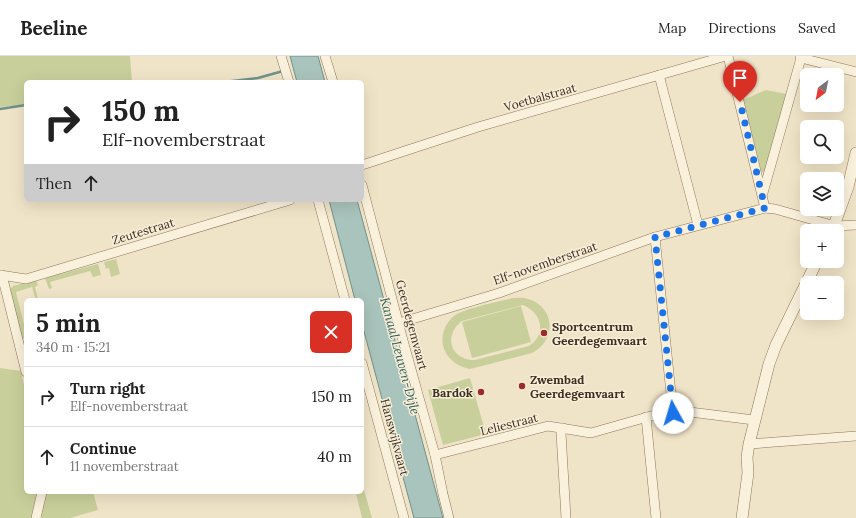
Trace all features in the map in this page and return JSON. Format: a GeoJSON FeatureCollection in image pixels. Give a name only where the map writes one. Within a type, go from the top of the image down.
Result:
{"type":"FeatureCollection","features":[{"type":"Feature","properties":{"kind":"street"},"geometry":{"type":"LineString","coordinates":[[281,56],[288,80]]}},
{"type":"Feature","properties":{"kind":"street"},"geometry":{"type":"LineString","coordinates":[[727,56],[763,194],[765,208],[775,209],[819,224]]}},
{"type":"Feature","properties":{"kind":"street","name":"Voetbalstraat"},"geometry":{"type":"LineString","coordinates":[[364,164],[478,127],[727,56]]}},
{"type":"Feature","properties":{"kind":"street"},"geometry":{"type":"LineString","coordinates":[[326,57],[332,80]]}},
{"type":"Feature","properties":{"kind":"street"},"geometry":{"type":"LineString","coordinates":[[763,194],[801,57],[856,72]]}},
{"type":"Feature","properties":{"kind":"street"},"geometry":{"type":"LineString","coordinates":[[659,75],[698,225]]}},
{"type":"Feature","properties":{"kind":"street"},"geometry":{"type":"LineString","coordinates":[[836,224],[848,187],[856,153]]}},
{"type":"Feature","properties":{"kind":"street","name":"Geerdegemvaart"},"geometry":{"type":"LineString","coordinates":[[364,192],[436,455],[449,518]]}},
{"type":"Feature","properties":{"kind":"street","name":"Zeutestraat"},"geometry":{"type":"LineString","coordinates":[[1,275],[26,279],[283,202]]}},
{"type":"Feature","properties":{"kind":"street"},"geometry":{"type":"LineString","coordinates":[[319,202],[344,298]]}},
{"type":"Feature","properties":{"kind":"street","name":"Elf-novemberstraat"},"geometry":{"type":"LineString","coordinates":[[399,323],[499,293],[655,237],[765,208]]}},
{"type":"Feature","properties":{"kind":"street"},"geometry":{"type":"LineString","coordinates":[[844,227],[856,225]]}},
{"type":"Feature","properties":{"kind":"street"},"geometry":{"type":"LineString","coordinates":[[655,237],[673,413]]}},
{"type":"Feature","properties":{"kind":"street"},"geometry":{"type":"LineString","coordinates":[[742,518],[748,473],[749,444],[769,364],[776,345],[814,268]]}},
{"type":"Feature","properties":{"kind":"street"},"geometry":{"type":"LineString","coordinates":[[1,275],[24,364]]}},
{"type":"Feature","properties":{"kind":"street","name":"Hanswijkvaart"},"geometry":{"type":"LineString","coordinates":[[364,370],[404,518]]}},
{"type":"Feature","properties":{"kind":"street","name":"Leliestraat"},"geometry":{"type":"LineString","coordinates":[[436,455],[548,426],[591,433],[646,417],[690,412],[754,420]]}},
{"type":"Feature","properties":{"kind":"street"},"geometry":{"type":"LineString","coordinates":[[646,417],[656,518]]}},
{"type":"Feature","properties":{"kind":"street"},"geometry":{"type":"LineString","coordinates":[[563,428],[561,434],[566,518]]}},
{"type":"Feature","properties":{"kind":"street"},"geometry":{"type":"LineString","coordinates":[[749,444],[856,436]]}},
{"type":"Feature","properties":{"kind":"street"},"geometry":{"type":"LineString","coordinates":[[36,518],[42,494]]}},
{"type":"Feature","properties":{"kind":"green space"},"geometry":{"type":"Polygon","coordinates":[[[0,56],[130,56],[132,80],[24,80],[24,105],[0,107],[0,56]]]}},
{"type":"Feature","properties":{"kind":"green space"},"geometry":{"type":"Polygon","coordinates":[[[766,90],[787,94],[766,172],[761,172],[743,100],[766,90]]]}},
{"type":"Feature","properties":{"kind":"green space"},"geometry":{"type":"Polygon","coordinates":[[[116,259],[120,274],[111,277],[109,268],[106,269],[104,262],[116,259]]]}},
{"type":"Feature","properties":{"kind":"green space"},"geometry":{"type":"Polygon","coordinates":[[[98,264],[101,275],[93,277],[90,271],[50,282],[52,288],[49,289],[45,278],[98,264]]]}},
{"type":"Feature","properties":{"kind":"green space"},"geometry":{"type":"Polygon","coordinates":[[[36,280],[38,285],[35,287],[38,298],[35,298],[32,287],[16,292],[24,325],[24,339],[21,338],[9,291],[13,286],[36,280]]]}},
{"type":"Feature","properties":{"kind":"green space","name":"Sportcentrum Geerdegemvaart"},"geometry":{"type":"Polygon","coordinates":[[[513,298],[526,298],[537,303],[544,309],[548,316],[550,324],[549,333],[540,348],[532,353],[470,369],[458,365],[449,357],[444,349],[442,340],[445,327],[454,316],[458,313],[513,298]],[[523,305],[462,321],[457,326],[452,336],[452,347],[460,356],[475,360],[529,346],[538,336],[540,324],[538,318],[523,305]]]}},
{"type":"Feature","properties":{"kind":"green space"},"geometry":{"type":"Polygon","coordinates":[[[521,306],[531,342],[472,358],[462,322],[521,306]]]}},
{"type":"Feature","properties":{"kind":"green space"},"geometry":{"type":"Polygon","coordinates":[[[0,368],[21,371],[24,385],[24,494],[38,494],[32,518],[0,518],[0,368]]]}},
{"type":"Feature","properties":{"kind":"green space"},"geometry":{"type":"Polygon","coordinates":[[[470,378],[486,434],[443,445],[428,390],[470,378]]]}},
{"type":"Feature","properties":{"kind":"green space"},"geometry":{"type":"Polygon","coordinates":[[[364,490],[372,518],[362,518],[356,494],[364,494],[364,490]]]}},
{"type":"Feature","properties":{"kind":"green space"},"geometry":{"type":"Polygon","coordinates":[[[46,494],[94,494],[98,510],[70,518],[42,518],[41,515],[46,494]]]}},
{"type":"Feature","properties":{"kind":"water"},"geometry":{"type":"Polygon","coordinates":[[[290,56],[318,56],[324,80],[296,80],[290,56]]]}},
{"type":"Feature","properties":{"kind":"water"},"geometry":{"type":"Polygon","coordinates":[[[330,202],[358,202],[443,518],[414,518],[364,331],[364,298],[354,298],[330,202]]]}},
{"type":"Feature","properties":{"kind":"waterway"},"geometry":{"type":"LineString","coordinates":[[241,80],[258,78],[283,71]]}},
{"type":"Feature","properties":{"kind":"waterway"},"geometry":{"type":"LineString","coordinates":[[0,109],[24,105]]}},
{"type":"Feature","properties":{"kind":"place","name":"Sportcentrum Geerdegemvaart"},"geometry":{"type":"Point","coordinates":[544,333]}},
{"type":"Feature","properties":{"kind":"place","name":"Zwembad Geerdegemvaart"},"geometry":{"type":"Point","coordinates":[522,386]}},
{"type":"Feature","properties":{"kind":"place","name":"Bardok"},"geometry":{"type":"Point","coordinates":[481,392]}},
{"type":"Feature","properties":{"kind":"route"},"geometry":{"type":"LineString","coordinates":[[673,413],[655,237],[765,208],[763,194],[740,102]]}},
{"type":"Feature","properties":{"kind":"water label","name":"Kanaal Leuven-Dijle"},"geometry":{"type":"Point","coordinates":[400,356]}}]}
